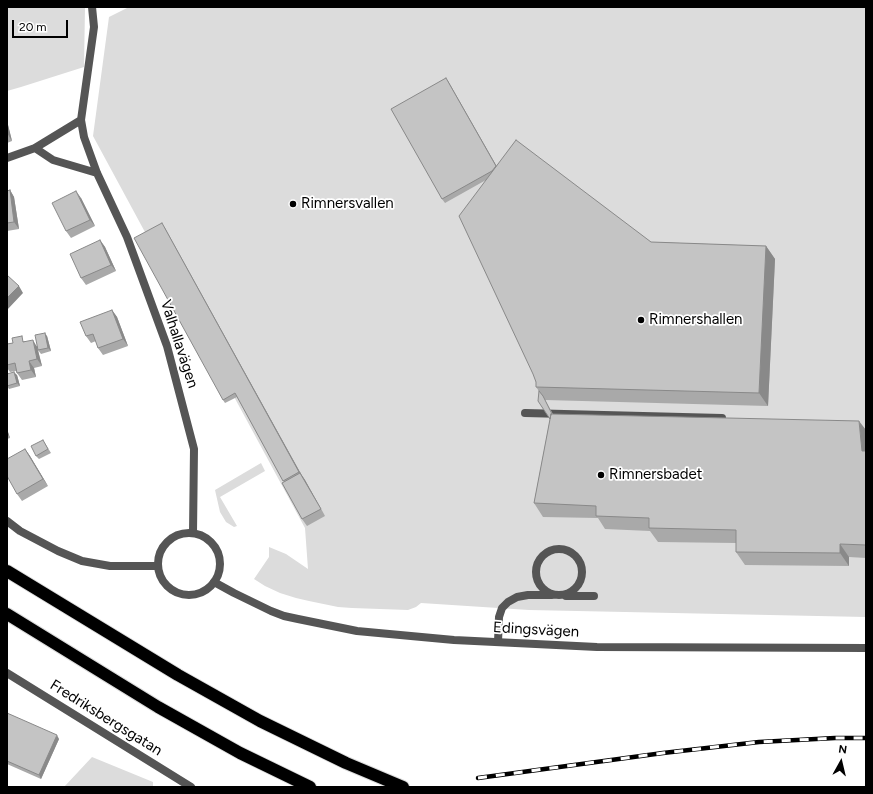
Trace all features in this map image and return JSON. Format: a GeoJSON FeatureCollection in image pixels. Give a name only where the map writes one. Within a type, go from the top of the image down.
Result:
{"type":"FeatureCollection","features":[{"type":"Feature","properties":{"kind":"highway"},"geometry":{"type":"LineString","coordinates":[[7,571],[178,675],[260,721],[346,763],[403,787]]}},
{"type":"Feature","properties":{"kind":"highway"},"geometry":{"type":"LineString","coordinates":[[7,614],[158,707],[240,752],[310,787]]}},
{"type":"Feature","properties":{"kind":"street","name":"Valhallavägen"},"geometry":{"type":"LineString","coordinates":[[92,7],[94,27],[81,120],[84,137],[97,173],[127,237],[167,346],[175,373],[194,449],[193,533]]}},
{"type":"Feature","properties":{"kind":"street"},"geometry":{"type":"LineString","coordinates":[[7,158],[35,148],[81,120]]}},
{"type":"Feature","properties":{"kind":"street"},"geometry":{"type":"LineString","coordinates":[[35,148],[53,160],[97,173]]}},
{"type":"Feature","properties":{"kind":"street"},"geometry":{"type":"LineString","coordinates":[[525,412],[728,418]]}},
{"type":"Feature","properties":{"kind":"street"},"geometry":{"type":"LineString","coordinates":[[7,522],[20,532],[82,561],[110,566],[158,566]]}},
{"type":"Feature","properties":{"kind":"street"},"geometry":{"type":"LineString","coordinates":[[193,533],[208,539],[214,545],[219,554],[220,567],[217,577],[207,589],[192,595],[180,594],[171,589],[163,581],[158,566],[159,555],[168,541],[177,535],[193,533]]}},
{"type":"Feature","properties":{"kind":"street"},"geometry":{"type":"LineString","coordinates":[[560,548],[575,554],[580,560],[583,568],[580,584],[567,594],[559,596],[544,590],[539,584],[536,576],[536,568],[539,560],[544,554],[551,550],[560,548]]}},
{"type":"Feature","properties":{"kind":"street","name":"Edingsvägen"},"geometry":{"type":"LineString","coordinates":[[214,582],[271,611],[298,619],[357,631],[454,640],[598,647],[866,648]]}},
{"type":"Feature","properties":{"kind":"street"},"geometry":{"type":"LineString","coordinates":[[498,642],[499,617],[502,608],[508,602],[518,597],[528,595],[594,596]]}},
{"type":"Feature","properties":{"kind":"street","name":"Fredriksbergsgatan"},"geometry":{"type":"LineString","coordinates":[[7,673],[191,787]]}},
{"type":"Feature","properties":{"kind":"shaded area"},"geometry":{"type":"Polygon","coordinates":[[[7,7],[85,7],[84,67],[7,91],[7,7]]]}},
{"type":"Feature","properties":{"kind":"shaded area"},"geometry":{"type":"Polygon","coordinates":[[[129,7],[866,7],[866,617],[529,610],[421,603],[408,610],[352,608],[338,607],[296,598],[280,593],[254,579],[269,557],[269,547],[286,554],[308,569],[305,528],[93,136],[109,17],[129,7]]]}},
{"type":"Feature","properties":{"kind":"shaded area"},"geometry":{"type":"Polygon","coordinates":[[[261,463],[265,471],[220,497],[237,526],[234,527],[226,522],[220,512],[215,490],[261,463]]]}},
{"type":"Feature","properties":{"kind":"shaded area"},"geometry":{"type":"Polygon","coordinates":[[[92,757],[153,782],[153,787],[64,787],[92,757]]]}},
{"type":"Feature","properties":{"kind":"building"},"geometry":{"type":"Polygon","coordinates":[[[446,78],[496,166],[492,171],[442,199],[391,109],[446,78]]]}},
{"type":"Feature","properties":{"kind":"building","name":"Rimnershallen"},"geometry":{"type":"Polygon","coordinates":[[[516,140],[651,242],[766,246],[759,393],[536,387],[533,374],[459,216],[516,140]]]}},
{"type":"Feature","properties":{"kind":"building"},"geometry":{"type":"Polygon","coordinates":[[[10,190],[14,222],[7,223],[7,191],[10,190]]]}},
{"type":"Feature","properties":{"kind":"building"},"geometry":{"type":"Polygon","coordinates":[[[76,191],[90,220],[66,231],[52,203],[76,191]]]}},
{"type":"Feature","properties":{"kind":"building"},"geometry":{"type":"Polygon","coordinates":[[[162,223],[299,472],[283,481],[235,393],[223,400],[134,238],[162,223]]]}},
{"type":"Feature","properties":{"kind":"building"},"geometry":{"type":"Polygon","coordinates":[[[100,240],[111,265],[81,278],[70,254],[100,240]]]}},
{"type":"Feature","properties":{"kind":"building"},"geometry":{"type":"Polygon","coordinates":[[[7,275],[19,286],[7,298],[7,275]]]}},
{"type":"Feature","properties":{"kind":"building"},"geometry":{"type":"Polygon","coordinates":[[[112,310],[123,339],[98,348],[93,334],[86,336],[80,322],[112,310]]]}},
{"type":"Feature","properties":{"kind":"building"},"geometry":{"type":"Polygon","coordinates":[[[45,333],[48,348],[38,350],[35,335],[45,333]]]}},
{"type":"Feature","properties":{"kind":"building"},"geometry":{"type":"Polygon","coordinates":[[[22,336],[23,342],[33,340],[37,359],[29,361],[31,370],[17,373],[15,363],[7,365],[7,344],[13,343],[12,338],[22,336]]]}},
{"type":"Feature","properties":{"kind":"building"},"geometry":{"type":"Polygon","coordinates":[[[14,372],[17,383],[7,386],[7,374],[14,372]]]}},
{"type":"Feature","properties":{"kind":"building"},"geometry":{"type":"Polygon","coordinates":[[[539,391],[552,414],[550,419],[538,401],[539,391]]]}},
{"type":"Feature","properties":{"kind":"building"},"geometry":{"type":"Polygon","coordinates":[[[551,414],[859,421],[862,451],[866,451],[866,545],[840,544],[840,553],[736,552],[736,530],[649,528],[649,518],[596,516],[596,506],[534,503],[551,414]]]}},
{"type":"Feature","properties":{"kind":"building"},"geometry":{"type":"Polygon","coordinates":[[[43,440],[48,449],[36,456],[31,446],[43,440]]]}},
{"type":"Feature","properties":{"kind":"building"},"geometry":{"type":"Polygon","coordinates":[[[25,449],[43,479],[17,494],[7,476],[7,459],[25,449]]]}},
{"type":"Feature","properties":{"kind":"building"},"geometry":{"type":"Polygon","coordinates":[[[300,473],[321,509],[302,519],[282,483],[300,473]]]}},
{"type":"Feature","properties":{"kind":"building"},"geometry":{"type":"Polygon","coordinates":[[[7,713],[57,735],[39,775],[7,761],[7,713]]]}},
{"type":"Feature","properties":{"kind":"railway"},"geometry":{"type":"LineString","coordinates":[[478,778],[663,753],[759,742],[866,738]]}},
{"type":"Feature","properties":{"kind":"place","name":"Rimnersvallen"},"geometry":{"type":"Point","coordinates":[293,204]}},
{"type":"Feature","properties":{"kind":"place","name":"Rimnershallen"},"geometry":{"type":"Point","coordinates":[641,320]}},
{"type":"Feature","properties":{"kind":"place","name":"Rimnersbadet"},"geometry":{"type":"Point","coordinates":[601,475]}}]}
